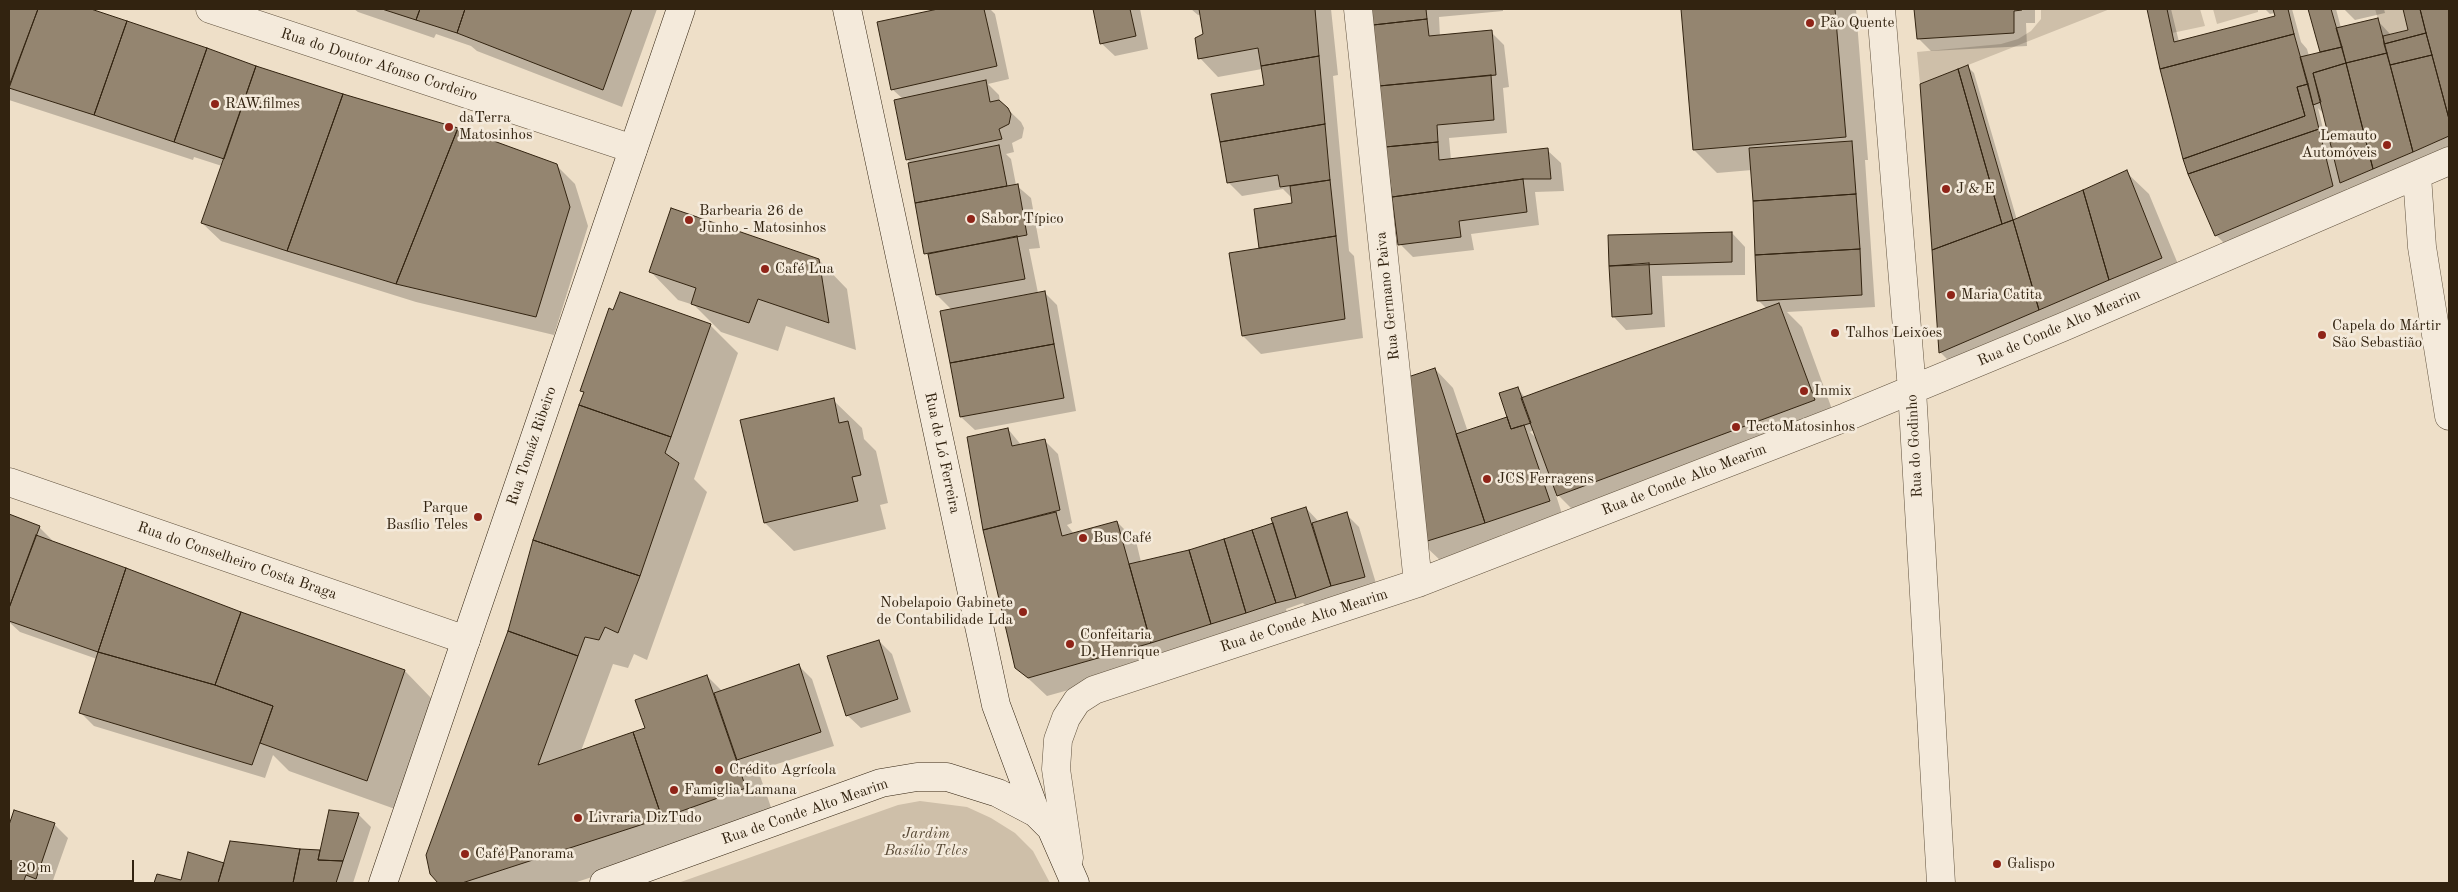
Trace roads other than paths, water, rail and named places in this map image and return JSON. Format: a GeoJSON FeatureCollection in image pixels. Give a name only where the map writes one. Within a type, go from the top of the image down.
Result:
{"type":"FeatureCollection","features":[{"type":"Feature","properties":{"kind":"street","name":"Rua do Doutor Afonso Cordeiro"},"geometry":{"type":"LineString","coordinates":[[210,9],[633,149]]}},
{"type":"Feature","properties":{"kind":"street","name":"Rua Tomáz Ribeiro"},"geometry":{"type":"LineString","coordinates":[[383,883],[681,9]]}},
{"type":"Feature","properties":{"kind":"street","name":"Rua de Ló Ferreira"},"geometry":{"type":"LineString","coordinates":[[847,9],[996,706],[1036,813],[1051,828],[1074,881]]}},
{"type":"Feature","properties":{"kind":"street","name":"Rua Germano Paiva"},"geometry":{"type":"LineString","coordinates":[[1358,9],[1418,583]]}},
{"type":"Feature","properties":{"kind":"street","name":"Rua do Godinho"},"geometry":{"type":"LineString","coordinates":[[1881,9],[1912,390],[1941,883]]}},
{"type":"Feature","properties":{"kind":"street","name":"Rua de Conde Alto Mearim"},"geometry":{"type":"LineString","coordinates":[[1074,881],[1056,769],[1058,740],[1066,718],[1077,701],[1094,690],[1418,583],[1912,390],[2449,161]]}},
{"type":"Feature","properties":{"kind":"street"},"geometry":{"type":"LineString","coordinates":[[2417,176],[2422,247],[2449,416]]}},
{"type":"Feature","properties":{"kind":"street","name":"Rua do Conselheiro Costa Braga"},"geometry":{"type":"LineString","coordinates":[[9,482],[466,640]]}},
{"type":"Feature","properties":{"kind":"street","name":"Rua de Conde Alto Mearim"},"geometry":{"type":"LineString","coordinates":[[604,883],[881,784],[917,777],[947,777],[998,793],[1036,813]]}},
{"type":"Feature","properties":{"kind":"place","name":"Pão Quente"},"geometry":{"type":"Point","coordinates":[1810,23]}},
{"type":"Feature","properties":{"kind":"place","name":"RAW.filmes"},"geometry":{"type":"Point","coordinates":[215,104]}},
{"type":"Feature","properties":{"kind":"place","name":"daTerra Matosinhos"},"geometry":{"type":"Point","coordinates":[449,127]}},
{"type":"Feature","properties":{"kind":"place","name":"Lemauto Automóveis"},"geometry":{"type":"Point","coordinates":[2387,145]}},
{"type":"Feature","properties":{"kind":"place","name":"J & E"},"geometry":{"type":"Point","coordinates":[1946,189]}},
{"type":"Feature","properties":{"kind":"place","name":"Sabor Típico"},"geometry":{"type":"Point","coordinates":[971,219]}},
{"type":"Feature","properties":{"kind":"place","name":"Barbearia 26 de Junho - Matosinhos"},"geometry":{"type":"Point","coordinates":[689,220]}},
{"type":"Feature","properties":{"kind":"place","name":"Café Lua"},"geometry":{"type":"Point","coordinates":[765,269]}},
{"type":"Feature","properties":{"kind":"place","name":"Maria Catita"},"geometry":{"type":"Point","coordinates":[1951,295]}},
{"type":"Feature","properties":{"kind":"place","name":"Talhos Leixões"},"geometry":{"type":"Point","coordinates":[1835,333]}},
{"type":"Feature","properties":{"kind":"place","name":"Capela do Mártir São Sebastião"},"geometry":{"type":"Point","coordinates":[2322,335]}},
{"type":"Feature","properties":{"kind":"place","name":"Inmix"},"geometry":{"type":"Point","coordinates":[1804,391]}},
{"type":"Feature","properties":{"kind":"place","name":"TectoMatosinhos"},"geometry":{"type":"Point","coordinates":[1736,427]}},
{"type":"Feature","properties":{"kind":"place","name":"JCS Ferragens"},"geometry":{"type":"Point","coordinates":[1487,479]}},
{"type":"Feature","properties":{"kind":"place","name":"Parque Basílio Teles"},"geometry":{"type":"Point","coordinates":[478,517]}},
{"type":"Feature","properties":{"kind":"place","name":"Bus Café"},"geometry":{"type":"Point","coordinates":[1083,538]}},
{"type":"Feature","properties":{"kind":"place","name":"Nobelapoio Gabinete de Contabilidade Lda"},"geometry":{"type":"Point","coordinates":[1023,612]}},
{"type":"Feature","properties":{"kind":"place","name":"Confeitaria D. Henrique"},"geometry":{"type":"Point","coordinates":[1070,644]}},
{"type":"Feature","properties":{"kind":"place","name":"Crédito Agrícola"},"geometry":{"type":"Point","coordinates":[719,770]}},
{"type":"Feature","properties":{"kind":"place","name":"Famiglia Lamana"},"geometry":{"type":"Point","coordinates":[674,790]}},
{"type":"Feature","properties":{"kind":"place","name":"Livraria DizTudo"},"geometry":{"type":"Point","coordinates":[578,818]}},
{"type":"Feature","properties":{"kind":"place","name":"Café Panorama"},"geometry":{"type":"Point","coordinates":[465,854]}},
{"type":"Feature","properties":{"kind":"place","name":"Galispo"},"geometry":{"type":"Point","coordinates":[1997,864]}},
{"type":"Feature","properties":{"kind":"park label","name":"Jardim Basílio Teles"},"geometry":{"type":"Point","coordinates":[926,842]}}]}
